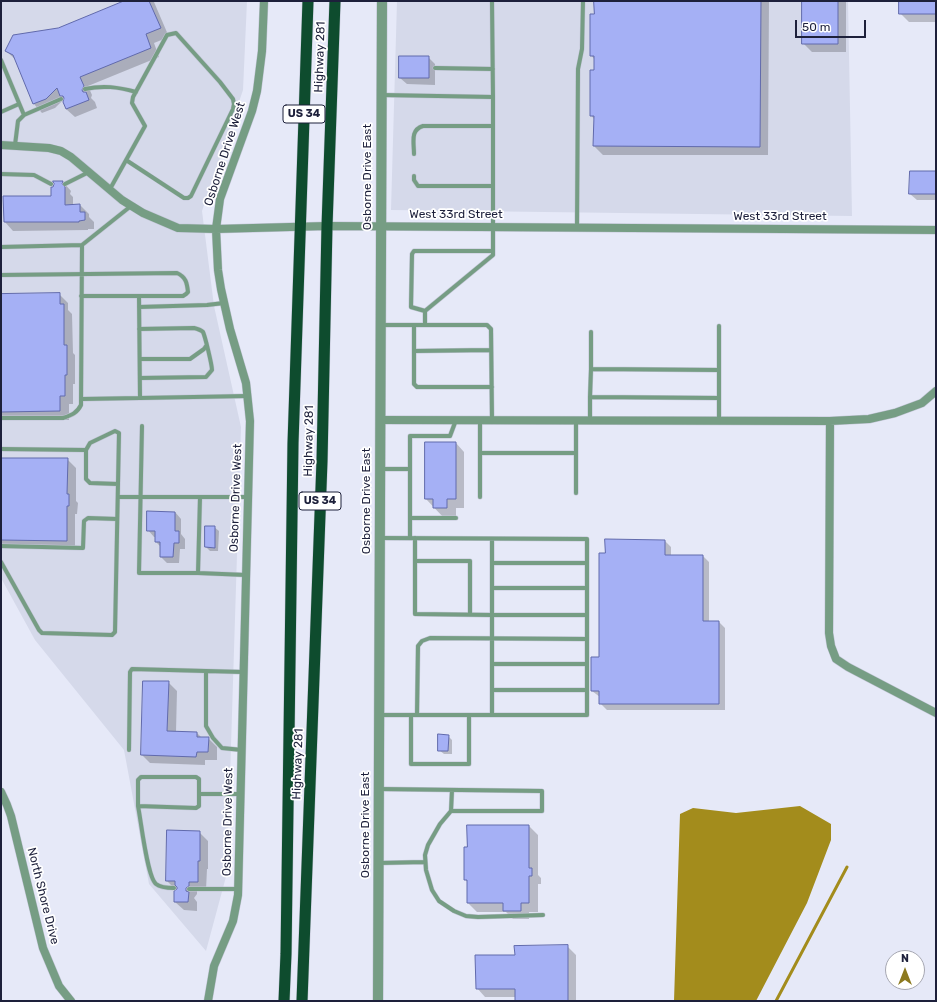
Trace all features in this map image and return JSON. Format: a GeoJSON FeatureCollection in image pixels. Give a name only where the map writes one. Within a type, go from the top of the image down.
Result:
{"type":"FeatureCollection","features":[{"type":"Feature","properties":{"kind":"highway","name":"Highway 281"},"geometry":{"type":"LineString","coordinates":[[284,1001],[293,443],[308,1]]}},
{"type":"Feature","properties":{"kind":"highway","name":"Highway 281"},"geometry":{"type":"LineString","coordinates":[[302,1001],[322,469],[335,1]]}},
{"type":"Feature","properties":{"kind":"street","name":"Osborne Drive West"},"geometry":{"type":"LineString","coordinates":[[208,1001],[214,966],[233,921],[236,910],[238,889],[250,421],[246,383],[230,329],[218,270],[216,229],[220,200],[252,110],[257,91],[262,51],[264,1]]}},
{"type":"Feature","properties":{"kind":"street","name":"Osborne Drive East"},"geometry":{"type":"LineString","coordinates":[[378,1001],[382,1]]}},
{"type":"Feature","properties":{"kind":"street","name":"West 33rd Street"},"geometry":{"type":"LineString","coordinates":[[1,145],[49,148],[61,151],[71,157],[132,206],[148,216],[178,228],[216,229],[328,226],[936,230]]}},
{"type":"Feature","properties":{"kind":"street"},"geometry":{"type":"LineString","coordinates":[[380,420],[830,421],[869,419],[896,413],[922,403],[936,391]]}},
{"type":"Feature","properties":{"kind":"street"},"geometry":{"type":"LineString","coordinates":[[830,421],[829,633],[831,646],[836,659],[848,667],[936,712]]}},
{"type":"Feature","properties":{"kind":"street","name":"North Shore Drive"},"geometry":{"type":"LineString","coordinates":[[1,792],[11,816],[43,948],[59,986],[71,1001]]}},
{"type":"Feature","properties":{"kind":"lane"},"geometry":{"type":"LineString","coordinates":[[425,312],[494,255],[492,1]]}},
{"type":"Feature","properties":{"kind":"lane"},"geometry":{"type":"LineString","coordinates":[[577,228],[578,69],[582,49],[583,1]]}},
{"type":"Feature","properties":{"kind":"lane"},"geometry":{"type":"LineString","coordinates":[[110,189],[126,160],[145,126],[132,103],[136,92],[167,35],[176,33],[189,46],[233,99],[233,109],[191,196],[188,198],[184,198],[126,160]]}},
{"type":"Feature","properties":{"kind":"lane"},"geometry":{"type":"LineString","coordinates":[[1,60],[24,115]]}},
{"type":"Feature","properties":{"kind":"lane"},"geometry":{"type":"LineString","coordinates":[[435,68],[493,69]]}},
{"type":"Feature","properties":{"kind":"lane"},"geometry":{"type":"LineString","coordinates":[[85,89],[98,86],[119,87],[136,92]]}},
{"type":"Feature","properties":{"kind":"lane"},"geometry":{"type":"LineString","coordinates":[[382,95],[493,97]]}},
{"type":"Feature","properties":{"kind":"lane"},"geometry":{"type":"LineString","coordinates":[[15,145],[18,121],[24,115],[61,99]]}},
{"type":"Feature","properties":{"kind":"lane"},"geometry":{"type":"LineString","coordinates":[[1,112],[19,104]]}},
{"type":"Feature","properties":{"kind":"lane"},"geometry":{"type":"LineString","coordinates":[[414,154],[414,132],[417,127],[493,126]]}},
{"type":"Feature","properties":{"kind":"lane"},"geometry":{"type":"LineString","coordinates":[[65,184],[89,172]]}},
{"type":"Feature","properties":{"kind":"lane"},"geometry":{"type":"LineString","coordinates":[[1,174],[34,174],[51,184]]}},
{"type":"Feature","properties":{"kind":"lane"},"geometry":{"type":"LineString","coordinates":[[414,176],[414,180],[418,186],[493,186]]}},
{"type":"Feature","properties":{"kind":"lane"},"geometry":{"type":"LineString","coordinates":[[1,247],[82,244],[132,206]]}},
{"type":"Feature","properties":{"kind":"lane"},"geometry":{"type":"LineString","coordinates":[[1,418],[63,418],[78,412],[82,399],[82,244]]}},
{"type":"Feature","properties":{"kind":"lane"},"geometry":{"type":"LineString","coordinates":[[425,312],[411,307],[412,254],[414,251],[494,251]]}},
{"type":"Feature","properties":{"kind":"lane"},"geometry":{"type":"LineString","coordinates":[[1,275],[177,273],[182,275],[186,280],[188,292],[182,296],[81,296]]}},
{"type":"Feature","properties":{"kind":"lane"},"geometry":{"type":"LineString","coordinates":[[139,296],[140,398]]}},
{"type":"Feature","properties":{"kind":"lane"},"geometry":{"type":"LineString","coordinates":[[139,307],[207,305],[224,302]]}},
{"type":"Feature","properties":{"kind":"lane"},"geometry":{"type":"LineString","coordinates":[[425,312],[425,325]]}},
{"type":"Feature","properties":{"kind":"lane"},"geometry":{"type":"LineString","coordinates":[[381,325],[486,325],[491,329],[492,420]]}},
{"type":"Feature","properties":{"kind":"lane"},"geometry":{"type":"LineString","coordinates":[[414,325],[414,384],[417,387],[492,387]]}},
{"type":"Feature","properties":{"kind":"lane"},"geometry":{"type":"LineString","coordinates":[[719,326],[719,421]]}},
{"type":"Feature","properties":{"kind":"lane"},"geometry":{"type":"LineString","coordinates":[[139,329],[201,330],[204,334],[212,365],[212,370],[206,377],[140,378]]}},
{"type":"Feature","properties":{"kind":"lane"},"geometry":{"type":"LineString","coordinates":[[590,421],[591,332]]}},
{"type":"Feature","properties":{"kind":"lane"},"geometry":{"type":"LineString","coordinates":[[140,359],[190,359],[206,346]]}},
{"type":"Feature","properties":{"kind":"lane"},"geometry":{"type":"LineString","coordinates":[[414,351],[491,350]]}},
{"type":"Feature","properties":{"kind":"lane"},"geometry":{"type":"LineString","coordinates":[[590,370],[719,370]]}},
{"type":"Feature","properties":{"kind":"lane"},"geometry":{"type":"LineString","coordinates":[[82,399],[247,396]]}},
{"type":"Feature","properties":{"kind":"lane"},"geometry":{"type":"LineString","coordinates":[[590,397],[719,398]]}},
{"type":"Feature","properties":{"kind":"lane"},"geometry":{"type":"LineString","coordinates":[[410,538],[410,436],[450,436],[456,420]]}},
{"type":"Feature","properties":{"kind":"lane"},"geometry":{"type":"LineString","coordinates":[[480,420],[480,497]]}},
{"type":"Feature","properties":{"kind":"lane"},"geometry":{"type":"LineString","coordinates":[[576,420],[576,493]]}},
{"type":"Feature","properties":{"kind":"lane"},"geometry":{"type":"LineString","coordinates":[[142,426],[139,573],[246,575]]}},
{"type":"Feature","properties":{"kind":"lane"},"geometry":{"type":"LineString","coordinates":[[1,562],[39,630],[42,632],[112,635],[115,632],[118,497],[119,433],[115,431],[90,443],[86,450],[86,479],[90,483],[118,484]]}},
{"type":"Feature","properties":{"kind":"lane"},"geometry":{"type":"LineString","coordinates":[[1,449],[86,450]]}},
{"type":"Feature","properties":{"kind":"lane"},"geometry":{"type":"LineString","coordinates":[[480,453],[576,453]]}},
{"type":"Feature","properties":{"kind":"lane"},"geometry":{"type":"LineString","coordinates":[[380,469],[410,469]]}},
{"type":"Feature","properties":{"kind":"lane"},"geometry":{"type":"LineString","coordinates":[[118,497],[248,497]]}},
{"type":"Feature","properties":{"kind":"lane"},"geometry":{"type":"LineString","coordinates":[[198,573],[200,497]]}},
{"type":"Feature","properties":{"kind":"lane"},"geometry":{"type":"LineString","coordinates":[[1,546],[83,548],[84,522],[88,518],[117,519]]}},
{"type":"Feature","properties":{"kind":"lane"},"geometry":{"type":"LineString","coordinates":[[410,518],[456,518]]}},
{"type":"Feature","properties":{"kind":"lane"},"geometry":{"type":"LineString","coordinates":[[379,715],[587,716],[587,539],[380,538]]}},
{"type":"Feature","properties":{"kind":"lane"},"geometry":{"type":"LineString","coordinates":[[415,538],[414,614],[587,615]]}},
{"type":"Feature","properties":{"kind":"lane"},"geometry":{"type":"LineString","coordinates":[[492,538],[492,715]]}},
{"type":"Feature","properties":{"kind":"lane"},"geometry":{"type":"LineString","coordinates":[[415,561],[470,561],[470,614]]}},
{"type":"Feature","properties":{"kind":"lane"},"geometry":{"type":"LineString","coordinates":[[492,563],[587,563]]}},
{"type":"Feature","properties":{"kind":"lane"},"geometry":{"type":"LineString","coordinates":[[492,588],[587,588]]}},
{"type":"Feature","properties":{"kind":"lane"},"geometry":{"type":"LineString","coordinates":[[417,715],[418,646],[422,641],[430,638],[587,638]]}},
{"type":"Feature","properties":{"kind":"lane"},"geometry":{"type":"LineString","coordinates":[[492,664],[587,664]]}},
{"type":"Feature","properties":{"kind":"lane"},"geometry":{"type":"LineString","coordinates":[[129,750],[130,672],[132,669],[243,672]]}},
{"type":"Feature","properties":{"kind":"lane"},"geometry":{"type":"LineString","coordinates":[[206,671],[206,726],[213,738],[222,748],[242,750]]}},
{"type":"Feature","properties":{"kind":"lane"},"geometry":{"type":"LineString","coordinates":[[492,690],[587,690]]}},
{"type":"Feature","properties":{"kind":"lane"},"geometry":{"type":"LineString","coordinates":[[411,715],[411,764],[469,764],[469,715]]}},
{"type":"Feature","properties":{"kind":"lane"},"geometry":{"type":"LineString","coordinates":[[138,806],[196,808],[199,806],[199,779],[196,777],[140,777],[138,780],[138,806],[145,849],[153,880],[157,885],[174,888]]}},
{"type":"Feature","properties":{"kind":"lane"},"geometry":{"type":"LineString","coordinates":[[379,789],[542,791],[542,811],[451,811]]}},
{"type":"Feature","properties":{"kind":"lane"},"geometry":{"type":"LineString","coordinates":[[452,790],[451,811],[440,824],[428,845],[425,855],[426,870],[432,890],[439,901],[454,911],[466,916],[543,915]]}},
{"type":"Feature","properties":{"kind":"lane"},"geometry":{"type":"LineString","coordinates":[[199,794],[241,794]]}},
{"type":"Feature","properties":{"kind":"lane"},"geometry":{"type":"LineString","coordinates":[[378,862],[425,862]]}},
{"type":"Feature","properties":{"kind":"lane"},"geometry":{"type":"LineString","coordinates":[[189,889],[238,889]]}},
{"type":"Feature","properties":{"kind":"shaded area"},"geometry":{"type":"Polygon","coordinates":[[[1,1],[247,1],[243,90],[202,211],[214,306],[241,427],[227,873],[206,951],[149,884],[124,750],[35,640],[1,578],[1,1]]]}},
{"type":"Feature","properties":{"kind":"shaded area"},"geometry":{"type":"Polygon","coordinates":[[[397,1],[848,1],[852,216],[391,210],[397,1]]]}},
{"type":"Feature","properties":{"kind":"shaded area"},"geometry":{"type":"Polygon","coordinates":[[[800,806],[831,824],[831,840],[807,903],[756,1001],[674,1001],[680,814],[693,808],[736,813],[800,806]]]}},
{"type":"Feature","properties":{"kind":"building"},"geometry":{"type":"Polygon","coordinates":[[[124,1],[149,1],[161,28],[146,34],[151,48],[80,77],[84,86],[82,90],[83,92],[86,92],[89,100],[66,109],[63,102],[64,98],[63,96],[60,96],[57,88],[46,99],[33,104],[13,55],[5,51],[13,35],[58,28],[124,1]]]}},
{"type":"Feature","properties":{"kind":"building"},"geometry":{"type":"Polygon","coordinates":[[[594,1],[761,1],[760,147],[593,146],[594,116],[590,116],[590,70],[594,70],[594,56],[590,56],[590,14],[594,14],[594,1]]]}},
{"type":"Feature","properties":{"kind":"building"},"geometry":{"type":"Polygon","coordinates":[[[802,1],[838,1],[838,44],[802,44],[802,1]]]}},
{"type":"Feature","properties":{"kind":"building"},"geometry":{"type":"Polygon","coordinates":[[[899,1],[936,1],[936,14],[899,14],[899,1]]]}},
{"type":"Feature","properties":{"kind":"building"},"geometry":{"type":"Polygon","coordinates":[[[399,56],[429,56],[429,78],[399,78],[399,56]]]}},
{"type":"Feature","properties":{"kind":"building"},"geometry":{"type":"Polygon","coordinates":[[[910,171],[936,171],[936,194],[909,194],[910,171]]]}},
{"type":"Feature","properties":{"kind":"building"},"geometry":{"type":"Polygon","coordinates":[[[53,181],[63,181],[62,184],[65,187],[65,205],[80,204],[80,212],[85,212],[85,220],[79,222],[4,222],[3,196],[51,196],[51,187],[53,187],[54,184],[53,181]]]}},
{"type":"Feature","properties":{"kind":"building"},"geometry":{"type":"Polygon","coordinates":[[[60,293],[60,304],[64,304],[64,345],[67,345],[67,375],[65,375],[65,396],[60,396],[60,411],[1,412],[1,294],[60,293]]]}},
{"type":"Feature","properties":{"kind":"building"},"geometry":{"type":"Polygon","coordinates":[[[425,442],[456,442],[456,499],[447,499],[447,508],[433,508],[433,499],[425,499],[425,442]]]}},
{"type":"Feature","properties":{"kind":"building"},"geometry":{"type":"Polygon","coordinates":[[[1,458],[68,458],[67,494],[69,494],[69,506],[67,506],[67,541],[1,540],[1,458]]]}},
{"type":"Feature","properties":{"kind":"building"},"geometry":{"type":"Polygon","coordinates":[[[147,511],[175,512],[175,531],[179,531],[179,543],[174,543],[173,557],[160,557],[160,542],[155,542],[155,531],[147,531],[147,511]]]}},
{"type":"Feature","properties":{"kind":"building"},"geometry":{"type":"Polygon","coordinates":[[[205,526],[215,526],[215,548],[205,547],[205,526]]]}},
{"type":"Feature","properties":{"kind":"building"},"geometry":{"type":"Polygon","coordinates":[[[605,539],[665,540],[665,555],[703,555],[703,621],[719,621],[719,704],[599,704],[599,691],[591,691],[591,657],[599,657],[599,553],[605,553],[605,539]]]}},
{"type":"Feature","properties":{"kind":"building"},"geometry":{"type":"Polygon","coordinates":[[[143,681],[169,681],[167,731],[197,732],[197,737],[209,737],[208,752],[197,752],[196,757],[141,755],[143,681]]]}},
{"type":"Feature","properties":{"kind":"building"},"geometry":{"type":"Polygon","coordinates":[[[438,734],[449,735],[448,751],[438,751],[438,734]]]}},
{"type":"Feature","properties":{"kind":"building"},"geometry":{"type":"Polygon","coordinates":[[[467,825],[529,825],[529,868],[532,868],[532,876],[529,876],[529,903],[521,903],[521,911],[503,911],[503,903],[467,903],[467,880],[464,880],[464,847],[467,847],[467,825]]]}},
{"type":"Feature","properties":{"kind":"building"},"geometry":{"type":"Polygon","coordinates":[[[167,830],[200,831],[198,882],[189,882],[189,886],[186,888],[186,891],[189,892],[188,902],[174,902],[174,891],[177,889],[175,881],[166,881],[167,830]]]}},
{"type":"Feature","properties":{"kind":"building"},"geometry":{"type":"Polygon","coordinates":[[[568,945],[568,1001],[515,1001],[515,989],[476,989],[475,955],[515,955],[514,946],[568,945]]]}},
{"type":"Feature","properties":{"kind":"waterway"},"geometry":{"type":"LineString","coordinates":[[776,1001],[847,867]]}}]}
